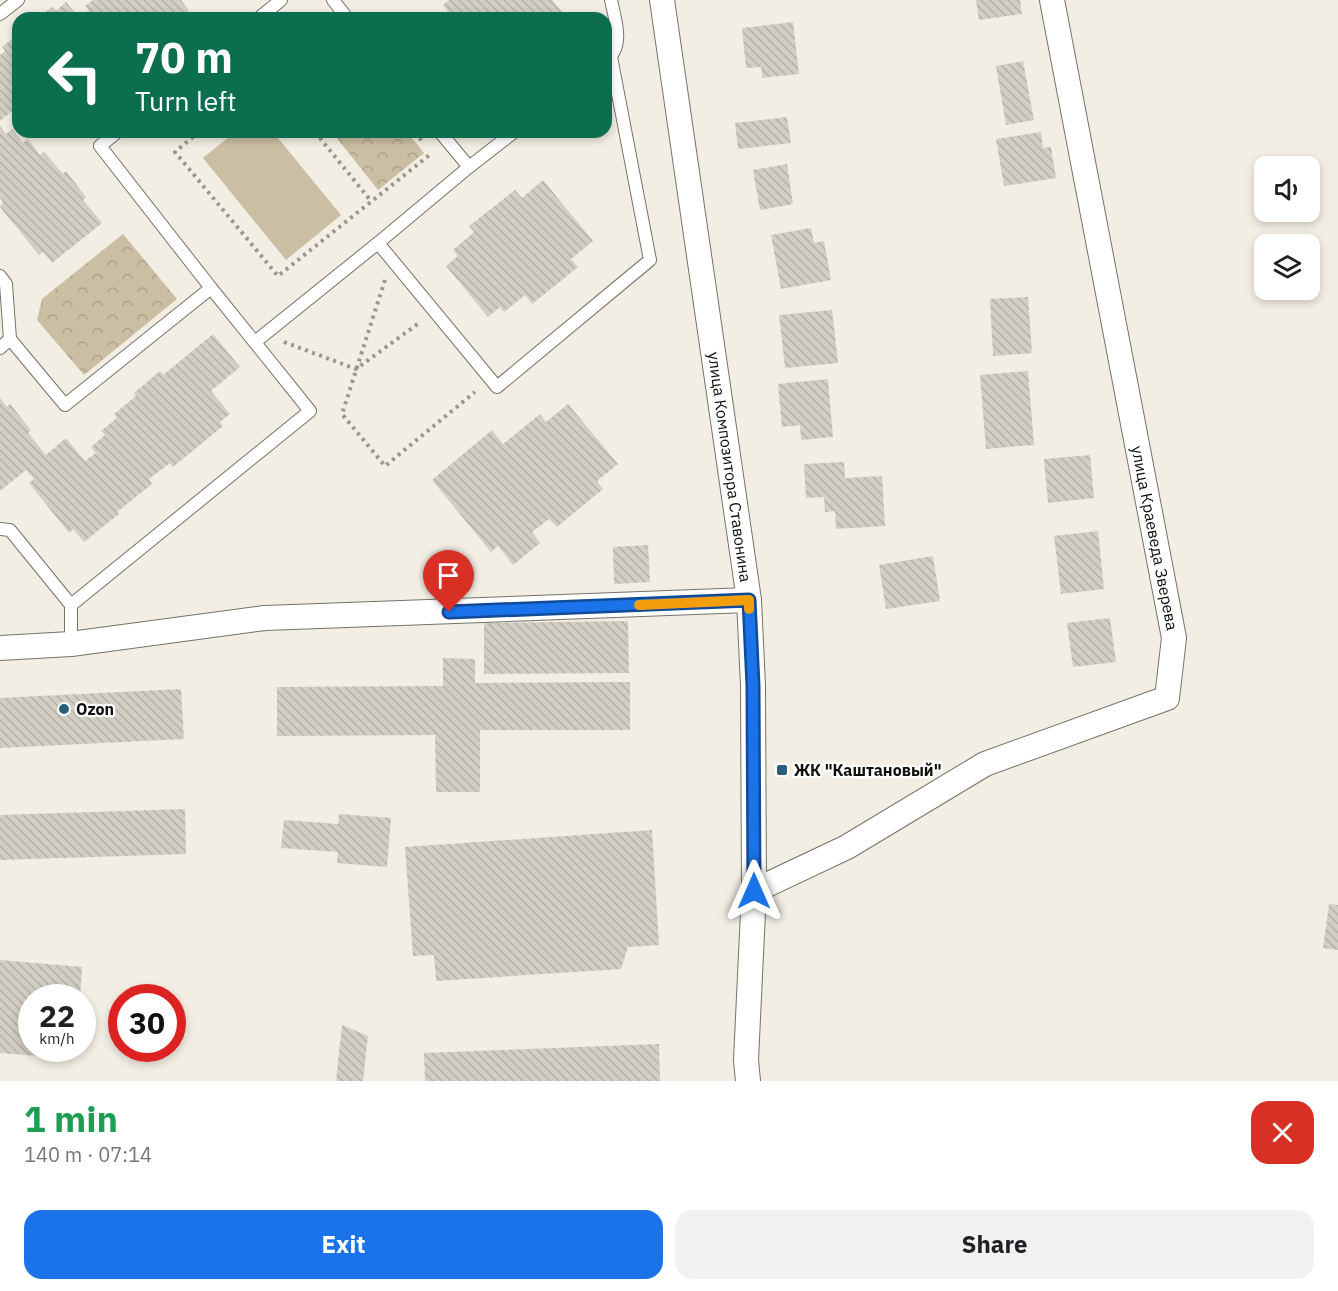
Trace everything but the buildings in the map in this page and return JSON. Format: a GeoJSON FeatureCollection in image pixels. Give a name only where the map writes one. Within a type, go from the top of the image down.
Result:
{"type":"FeatureCollection","features":[{"type":"Feature","properties":{"kind":"street","name":"улица Композитора Ставонина"},"geometry":{"type":"LineString","coordinates":[[662,0],[749,600],[753,686],[754,891],[746,1060],[748,1081]]}},
{"type":"Feature","properties":{"kind":"street","name":"улица Краеведа Зверева"},"geometry":{"type":"LineString","coordinates":[[754,891],[847,847],[985,764],[1167,698],[1174,638],[1052,0]]}},
{"type":"Feature","properties":{"kind":"street"},"geometry":{"type":"LineString","coordinates":[[0,648],[71,644],[265,618],[749,600]]}},
{"type":"Feature","properties":{"kind":"lane"},"geometry":{"type":"LineString","coordinates":[[0,14],[18,0]]}},
{"type":"Feature","properties":{"kind":"lane"},"geometry":{"type":"LineString","coordinates":[[266,12],[281,0]]}},
{"type":"Feature","properties":{"kind":"lane"},"geometry":{"type":"LineString","coordinates":[[333,0],[342,12]]}},
{"type":"Feature","properties":{"kind":"lane"},"geometry":{"type":"LineString","coordinates":[[611,0],[619,40],[612,52]]}},
{"type":"Feature","properties":{"kind":"lane"},"geometry":{"type":"LineString","coordinates":[[378,243],[497,387],[650,260],[612,78]]}},
{"type":"Feature","properties":{"kind":"lane"},"geometry":{"type":"LineString","coordinates":[[71,605],[310,411],[259,339],[211,288],[100,146],[110,138]]}},
{"type":"Feature","properties":{"kind":"lane"},"geometry":{"type":"LineString","coordinates":[[446,138],[469,167]]}},
{"type":"Feature","properties":{"kind":"lane"},"geometry":{"type":"LineString","coordinates":[[259,339],[506,138]]}},
{"type":"Feature","properties":{"kind":"lane"},"geometry":{"type":"LineString","coordinates":[[0,276],[6,284],[10,339],[65,405],[211,288]]}},
{"type":"Feature","properties":{"kind":"lane"},"geometry":{"type":"LineString","coordinates":[[0,348],[10,339]]}},
{"type":"Feature","properties":{"kind":"lane"},"geometry":{"type":"LineString","coordinates":[[0,530],[10,530],[71,605],[71,644]]}},
{"type":"Feature","properties":{"kind":"path"},"geometry":{"type":"LineString","coordinates":[[192,138],[175,152],[278,276],[372,201],[442,138]]}},
{"type":"Feature","properties":{"kind":"path"},"geometry":{"type":"LineString","coordinates":[[319,138],[372,201]]}},
{"type":"Feature","properties":{"kind":"path"},"geometry":{"type":"LineString","coordinates":[[392,259],[342,414],[385,466],[491,379]]}},
{"type":"Feature","properties":{"kind":"path"},"geometry":{"type":"LineString","coordinates":[[356,369],[435,311]]}},
{"type":"Feature","properties":{"kind":"path"},"geometry":{"type":"LineString","coordinates":[[259,339],[356,369]]}},
{"type":"Feature","properties":{"kind":"green space"},"geometry":{"type":"Polygon","coordinates":[[[228,138],[278,138],[341,215],[286,260],[203,158],[228,138]]]}},
{"type":"Feature","properties":{"kind":"green space"},"geometry":{"type":"Polygon","coordinates":[[[337,138],[412,138],[424,153],[378,190],[337,138]]]}},
{"type":"Feature","properties":{"kind":"green space"},"geometry":{"type":"Polygon","coordinates":[[[123,234],[177,299],[84,375],[37,320],[42,299],[123,234]]]}},
{"type":"Feature","properties":{"kind":"slow traffic"},"geometry":{"type":"LineString","coordinates":[[639,605],[749,600],[749,609]]}},
{"type":"Feature","properties":{"kind":"place","name":"Ozon"},"geometry":{"type":"Point","coordinates":[64,709]}},
{"type":"Feature","properties":{"kind":"place","name":"ЖК \"Каштановый\""},"geometry":{"type":"Point","coordinates":[782,770]}},
{"type":"Feature","properties":{"kind":"route"},"geometry":{"type":"LineString","coordinates":[[449,612],[749,600],[753,686],[754,891]]}}]}
